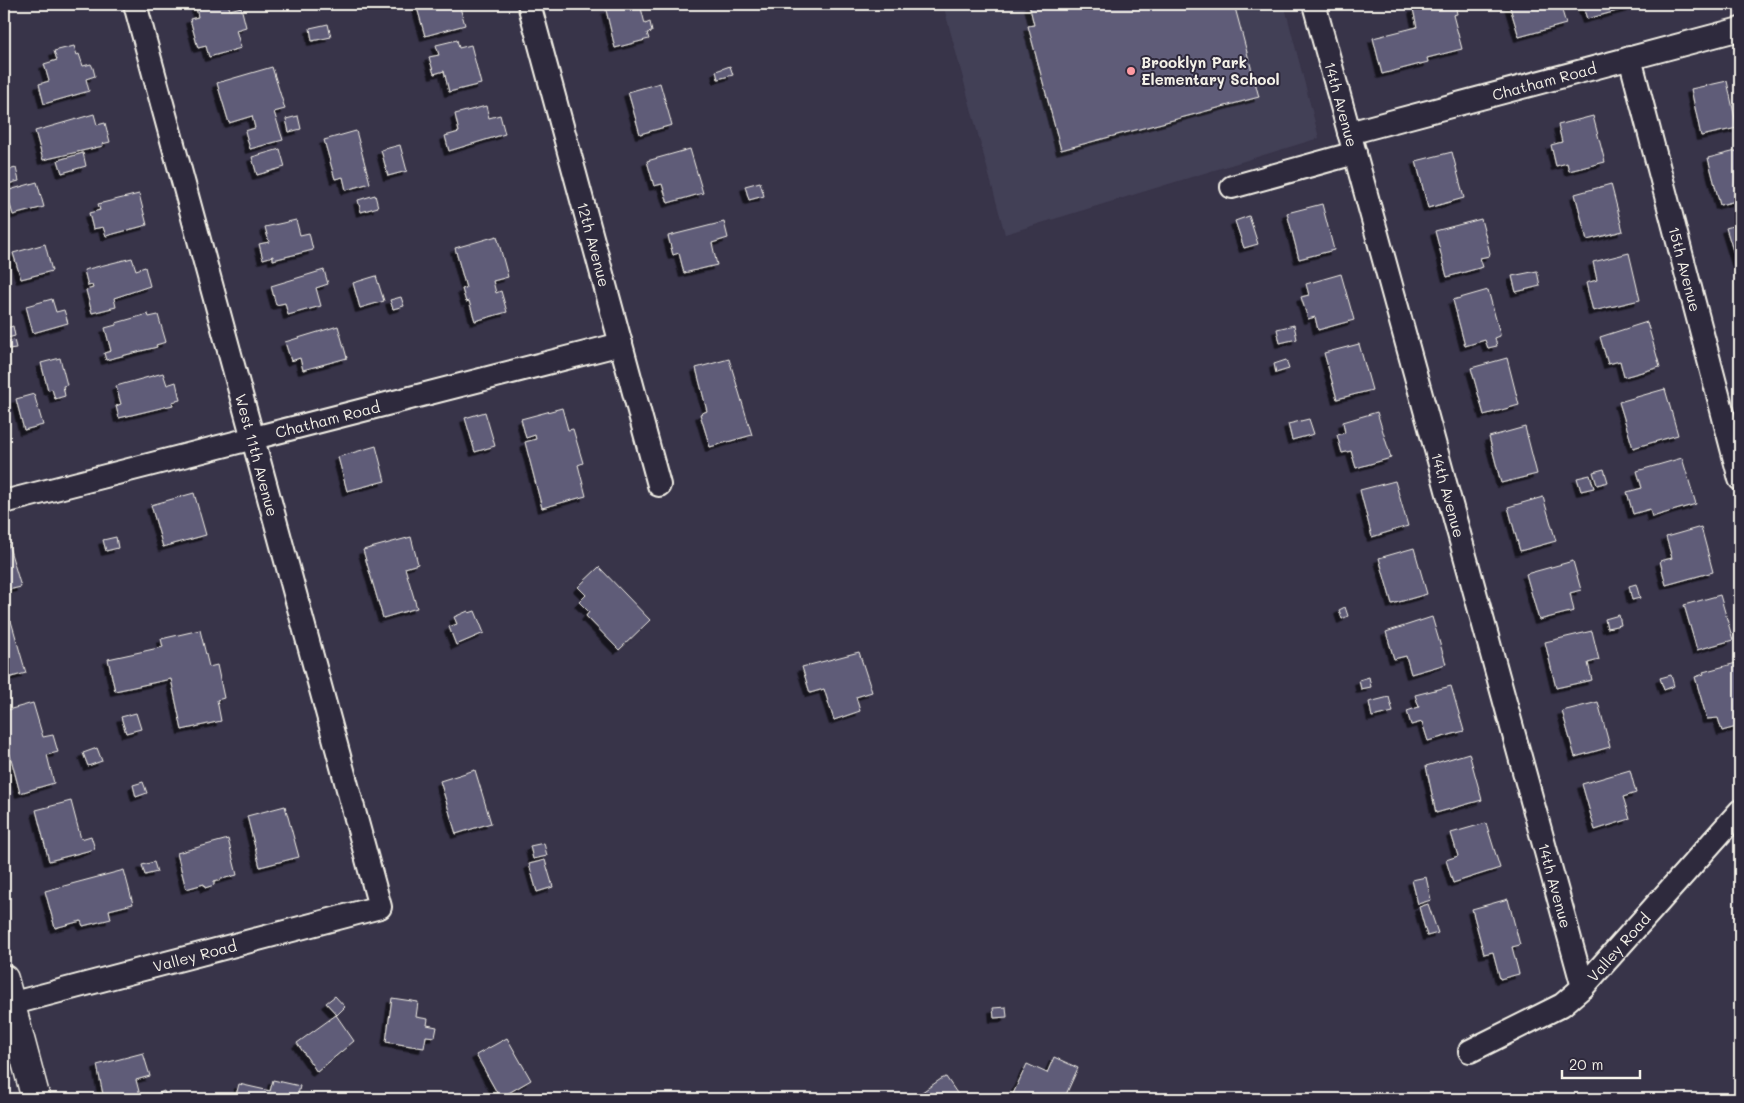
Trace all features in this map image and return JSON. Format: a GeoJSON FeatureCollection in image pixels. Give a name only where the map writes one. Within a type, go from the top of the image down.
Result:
{"type":"FeatureCollection","features":[{"type":"Feature","properties":{"kind":"street","name":"West 11th Avenue"},"geometry":{"type":"LineString","coordinates":[[134,4],[380,907]]}},
{"type":"Feature","properties":{"kind":"street","name":"12th Avenue"},"geometry":{"type":"LineString","coordinates":[[529,4],[659,484]]}},
{"type":"Feature","properties":{"kind":"street","name":"14th Avenue"},"geometry":{"type":"LineString","coordinates":[[1314,4],[1583,987]]}},
{"type":"Feature","properties":{"kind":"street","name":"Chatham Road"},"geometry":{"type":"LineString","coordinates":[[1232,187],[1352,143],[1630,58],[1740,29]]}},
{"type":"Feature","properties":{"kind":"street","name":"15th Avenue"},"geometry":{"type":"LineString","coordinates":[[1630,58],[1740,479]]}},
{"type":"Feature","properties":{"kind":"street","name":"Chatham Road"},"geometry":{"type":"LineString","coordinates":[[4,502],[621,344]]}},
{"type":"Feature","properties":{"kind":"street","name":"Valley Road"},"geometry":{"type":"LineString","coordinates":[[1470,1051],[1562,1005],[1583,987],[1740,811]]}},
{"type":"Feature","properties":{"kind":"street","name":"Valley Road"},"geometry":{"type":"LineString","coordinates":[[7,992],[380,907]]}},
{"type":"Feature","properties":{"kind":"street"},"geometry":{"type":"LineString","coordinates":[[7,992],[36,1099]]}},
{"type":"Feature","properties":{"kind":"shaded area","name":"Brooklyn Park Elementary School"},"geometry":{"type":"Polygon","coordinates":[[[943,4],[1284,4],[1319,138],[1005,234],[943,4]]]}},
{"type":"Feature","properties":{"kind":"building"},"geometry":{"type":"Polygon","coordinates":[[[208,4],[228,4],[230,10],[241,7],[246,27],[236,30],[241,48],[209,57],[206,46],[198,48],[190,19],[198,17],[196,7],[208,4]]]}},
{"type":"Feature","properties":{"kind":"building"},"geometry":{"type":"Polygon","coordinates":[[[416,4],[459,4],[465,25],[425,36],[416,4]]]}},
{"type":"Feature","properties":{"kind":"building"},"geometry":{"type":"Polygon","coordinates":[[[629,4],[640,4],[645,24],[650,22],[652,32],[647,33],[649,39],[615,48],[606,10],[629,4]]]}},
{"type":"Feature","properties":{"kind":"building"},"geometry":{"type":"Polygon","coordinates":[[[1029,4],[1234,4],[1259,97],[1061,150],[1028,26],[1034,25],[1029,4]]]}},
{"type":"Feature","properties":{"kind":"building"},"geometry":{"type":"Polygon","coordinates":[[[1434,4],[1455,4],[1457,14],[1453,15],[1462,49],[1427,58],[1428,62],[1382,74],[1373,38],[1417,27],[1413,9],[1434,4]]]}},
{"type":"Feature","properties":{"kind":"building"},"geometry":{"type":"Polygon","coordinates":[[[1509,4],[1560,4],[1566,24],[1519,37],[1509,4]]]}},
{"type":"Feature","properties":{"kind":"building"},"geometry":{"type":"Polygon","coordinates":[[[1582,4],[1631,4],[1632,7],[1587,19],[1582,4]]]}},
{"type":"Feature","properties":{"kind":"building"},"geometry":{"type":"Polygon","coordinates":[[[328,24],[331,37],[312,41],[310,28],[328,24]]]}},
{"type":"Feature","properties":{"kind":"building"},"geometry":{"type":"Polygon","coordinates":[[[457,40],[459,48],[471,45],[481,84],[449,92],[444,71],[434,74],[429,57],[439,55],[436,45],[457,40]]]}},
{"type":"Feature","properties":{"kind":"building"},"geometry":{"type":"Polygon","coordinates":[[[74,46],[83,66],[91,64],[93,68],[95,76],[86,79],[89,91],[44,104],[39,84],[49,81],[44,64],[57,60],[54,51],[74,46]]]}},
{"type":"Feature","properties":{"kind":"building"},"geometry":{"type":"Polygon","coordinates":[[[730,66],[733,75],[718,79],[716,71],[730,66]]]}},
{"type":"Feature","properties":{"kind":"building"},"geometry":{"type":"Polygon","coordinates":[[[272,67],[285,109],[274,112],[283,140],[250,149],[245,131],[255,128],[252,116],[229,123],[217,83],[272,67]]]}},
{"type":"Feature","properties":{"kind":"building"},"geometry":{"type":"Polygon","coordinates":[[[1727,81],[1737,128],[1701,136],[1691,89],[1727,81]]]}},
{"type":"Feature","properties":{"kind":"building"},"geometry":{"type":"Polygon","coordinates":[[[660,83],[672,125],[640,134],[628,92],[660,83]]]}},
{"type":"Feature","properties":{"kind":"building"},"geometry":{"type":"Polygon","coordinates":[[[486,106],[489,118],[500,115],[505,134],[449,151],[445,136],[459,132],[455,114],[486,106]]]}},
{"type":"Feature","properties":{"kind":"building"},"geometry":{"type":"Polygon","coordinates":[[[94,114],[97,125],[105,123],[110,142],[102,144],[103,146],[43,160],[35,131],[94,114]]]}},
{"type":"Feature","properties":{"kind":"building"},"geometry":{"type":"Polygon","coordinates":[[[298,116],[301,129],[289,132],[286,119],[298,116]]]}},
{"type":"Feature","properties":{"kind":"building"},"geometry":{"type":"Polygon","coordinates":[[[1593,116],[1605,162],[1569,171],[1567,163],[1556,166],[1551,145],[1562,142],[1558,125],[1593,116]]]}},
{"type":"Feature","properties":{"kind":"building"},"geometry":{"type":"Polygon","coordinates":[[[356,131],[370,183],[346,190],[343,177],[335,179],[324,140],[356,131]]]}},
{"type":"Feature","properties":{"kind":"building"},"geometry":{"type":"Polygon","coordinates":[[[400,145],[407,171],[388,176],[381,150],[400,145]]]}},
{"type":"Feature","properties":{"kind":"building"},"geometry":{"type":"Polygon","coordinates":[[[280,149],[285,167],[257,175],[252,157],[280,149]]]}},
{"type":"Feature","properties":{"kind":"building"},"geometry":{"type":"Polygon","coordinates":[[[690,149],[703,193],[668,203],[662,184],[654,186],[647,161],[690,149]]]}},
{"type":"Feature","properties":{"kind":"building"},"geometry":{"type":"Polygon","coordinates":[[[1740,150],[1740,200],[1720,205],[1708,158],[1740,150]]]}},
{"type":"Feature","properties":{"kind":"building"},"geometry":{"type":"Polygon","coordinates":[[[1452,152],[1464,198],[1428,208],[1416,161],[1452,152]]]}},
{"type":"Feature","properties":{"kind":"building"},"geometry":{"type":"Polygon","coordinates":[[[83,153],[86,166],[62,173],[58,160],[83,153]]]}},
{"type":"Feature","properties":{"kind":"building"},"geometry":{"type":"Polygon","coordinates":[[[16,168],[19,181],[4,185],[4,171],[16,168]]]}},
{"type":"Feature","properties":{"kind":"building"},"geometry":{"type":"Polygon","coordinates":[[[37,182],[44,207],[13,215],[6,191],[37,182]]]}},
{"type":"Feature","properties":{"kind":"building"},"geometry":{"type":"Polygon","coordinates":[[[760,182],[764,196],[749,200],[745,186],[760,182]]]}},
{"type":"Feature","properties":{"kind":"building"},"geometry":{"type":"Polygon","coordinates":[[[1611,184],[1623,231],[1587,240],[1575,194],[1611,184]]]}},
{"type":"Feature","properties":{"kind":"building"},"geometry":{"type":"Polygon","coordinates":[[[139,194],[147,225],[106,236],[103,227],[93,229],[89,213],[100,210],[98,204],[139,194]]]}},
{"type":"Feature","properties":{"kind":"building"},"geometry":{"type":"Polygon","coordinates":[[[375,195],[378,207],[361,212],[358,200],[375,195]]]}},
{"type":"Feature","properties":{"kind":"building"},"geometry":{"type":"Polygon","coordinates":[[[1322,204],[1334,250],[1299,259],[1287,213],[1322,204]]]}},
{"type":"Feature","properties":{"kind":"building"},"geometry":{"type":"Polygon","coordinates":[[[1249,216],[1258,244],[1244,248],[1235,221],[1249,216]]]}},
{"type":"Feature","properties":{"kind":"building"},"geometry":{"type":"Polygon","coordinates":[[[1481,219],[1490,253],[1489,256],[1480,258],[1483,267],[1447,277],[1435,231],[1481,219]]]}},
{"type":"Feature","properties":{"kind":"building"},"geometry":{"type":"Polygon","coordinates":[[[296,220],[300,235],[309,233],[313,250],[273,260],[273,256],[263,259],[259,244],[269,242],[265,227],[296,220]]]}},
{"type":"Feature","properties":{"kind":"building"},"geometry":{"type":"Polygon","coordinates":[[[724,222],[728,238],[712,243],[717,265],[684,273],[679,253],[673,255],[668,236],[724,222]]]}},
{"type":"Feature","properties":{"kind":"building"},"geometry":{"type":"Polygon","coordinates":[[[1740,224],[1740,273],[1726,228],[1740,224]]]}},
{"type":"Feature","properties":{"kind":"building"},"geometry":{"type":"Polygon","coordinates":[[[497,236],[508,277],[493,281],[496,293],[501,291],[507,312],[475,321],[469,301],[466,302],[462,289],[466,288],[455,248],[497,236]]]}},
{"type":"Feature","properties":{"kind":"building"},"geometry":{"type":"Polygon","coordinates":[[[45,244],[52,271],[21,279],[13,253],[45,244]]]}},
{"type":"Feature","properties":{"kind":"building"},"geometry":{"type":"Polygon","coordinates":[[[1629,253],[1640,300],[1593,311],[1586,283],[1597,280],[1593,262],[1629,253]]]}},
{"type":"Feature","properties":{"kind":"building"},"geometry":{"type":"Polygon","coordinates":[[[132,258],[136,270],[145,267],[150,286],[114,298],[116,307],[92,313],[86,290],[93,288],[92,285],[88,286],[84,270],[132,258]]]}},
{"type":"Feature","properties":{"kind":"building"},"geometry":{"type":"Polygon","coordinates":[[[324,270],[328,284],[316,288],[321,306],[288,315],[285,303],[276,305],[271,286],[324,270]]]}},
{"type":"Feature","properties":{"kind":"building"},"geometry":{"type":"Polygon","coordinates":[[[1537,271],[1540,286],[1516,292],[1512,276],[1537,271]]]}},
{"type":"Feature","properties":{"kind":"building"},"geometry":{"type":"Polygon","coordinates":[[[1341,274],[1354,320],[1318,330],[1315,317],[1308,319],[1301,297],[1309,295],[1306,284],[1341,274]]]}},
{"type":"Feature","properties":{"kind":"building"},"geometry":{"type":"Polygon","coordinates":[[[376,276],[384,301],[360,308],[353,283],[376,276]]]}},
{"type":"Feature","properties":{"kind":"building"},"geometry":{"type":"Polygon","coordinates":[[[1488,290],[1500,334],[1500,336],[1495,338],[1497,346],[1488,348],[1485,340],[1465,346],[1453,300],[1488,290]]]}},
{"type":"Feature","properties":{"kind":"building"},"geometry":{"type":"Polygon","coordinates":[[[401,297],[404,306],[393,309],[390,300],[401,297]]]}},
{"type":"Feature","properties":{"kind":"building"},"geometry":{"type":"Polygon","coordinates":[[[52,299],[56,312],[64,310],[68,323],[33,333],[26,306],[52,299]]]}},
{"type":"Feature","properties":{"kind":"building"},"geometry":{"type":"Polygon","coordinates":[[[148,314],[149,317],[158,315],[166,342],[156,345],[157,347],[106,360],[104,353],[111,351],[105,328],[148,314]]]}},
{"type":"Feature","properties":{"kind":"building"},"geometry":{"type":"Polygon","coordinates":[[[1647,322],[1660,367],[1624,377],[1620,361],[1608,364],[1600,337],[1647,322]]]}},
{"type":"Feature","properties":{"kind":"building"},"geometry":{"type":"Polygon","coordinates":[[[1294,325],[1297,339],[1280,343],[1277,329],[1294,325]]]}},
{"type":"Feature","properties":{"kind":"building"},"geometry":{"type":"Polygon","coordinates":[[[13,326],[15,336],[4,339],[4,329],[13,326]]]}},
{"type":"Feature","properties":{"kind":"building"},"geometry":{"type":"Polygon","coordinates":[[[338,326],[347,358],[303,370],[300,358],[291,361],[285,342],[338,326]]]}},
{"type":"Feature","properties":{"kind":"building"},"geometry":{"type":"Polygon","coordinates":[[[14,340],[16,348],[8,349],[6,342],[14,340]]]}},
{"type":"Feature","properties":{"kind":"building"},"geometry":{"type":"Polygon","coordinates":[[[1359,344],[1372,390],[1337,399],[1324,353],[1359,344]]]}},
{"type":"Feature","properties":{"kind":"building"},"geometry":{"type":"Polygon","coordinates":[[[60,358],[67,385],[63,386],[65,396],[55,399],[52,389],[48,390],[41,363],[60,358]]]}},
{"type":"Feature","properties":{"kind":"building"},"geometry":{"type":"Polygon","coordinates":[[[1507,358],[1519,405],[1484,415],[1471,368],[1507,358]]]}},
{"type":"Feature","properties":{"kind":"building"},"geometry":{"type":"Polygon","coordinates":[[[729,359],[752,435],[710,447],[700,414],[707,411],[696,368],[729,359]]]}},
{"type":"Feature","properties":{"kind":"building"},"geometry":{"type":"Polygon","coordinates":[[[1286,360],[1289,369],[1276,373],[1274,364],[1286,360]]]}},
{"type":"Feature","properties":{"kind":"building"},"geometry":{"type":"Polygon","coordinates":[[[163,373],[167,385],[176,382],[180,400],[172,402],[173,405],[119,418],[116,406],[121,404],[116,386],[163,373]]]}},
{"type":"Feature","properties":{"kind":"building"},"geometry":{"type":"Polygon","coordinates":[[[1665,389],[1678,435],[1633,448],[1619,402],[1665,389]]]}},
{"type":"Feature","properties":{"kind":"building"},"geometry":{"type":"Polygon","coordinates":[[[34,394],[43,425],[24,430],[16,399],[34,394]]]}},
{"type":"Feature","properties":{"kind":"building"},"geometry":{"type":"Polygon","coordinates":[[[562,408],[568,430],[573,429],[583,463],[578,465],[586,496],[542,508],[525,442],[536,439],[535,435],[526,438],[521,419],[562,408]]]}},
{"type":"Feature","properties":{"kind":"building"},"geometry":{"type":"Polygon","coordinates":[[[485,412],[495,446],[475,452],[465,418],[485,412]]]}},
{"type":"Feature","properties":{"kind":"building"},"geometry":{"type":"Polygon","coordinates":[[[1377,412],[1391,458],[1356,468],[1351,451],[1342,453],[1337,435],[1345,433],[1343,422],[1377,412]]]}},
{"type":"Feature","properties":{"kind":"building"},"geometry":{"type":"Polygon","coordinates":[[[1309,419],[1314,434],[1292,440],[1288,424],[1309,419]]]}},
{"type":"Feature","properties":{"kind":"building"},"geometry":{"type":"Polygon","coordinates":[[[1525,427],[1537,474],[1501,483],[1489,437],[1525,427]]]}},
{"type":"Feature","properties":{"kind":"building"},"geometry":{"type":"Polygon","coordinates":[[[376,446],[385,481],[347,491],[338,457],[376,446]]]}},
{"type":"Feature","properties":{"kind":"building"},"geometry":{"type":"Polygon","coordinates":[[[1682,458],[1696,504],[1652,517],[1650,509],[1633,514],[1627,492],[1642,488],[1637,471],[1682,458]]]}},
{"type":"Feature","properties":{"kind":"building"},"geometry":{"type":"Polygon","coordinates":[[[1604,469],[1608,482],[1597,485],[1593,472],[1604,469]]]}},
{"type":"Feature","properties":{"kind":"building"},"geometry":{"type":"Polygon","coordinates":[[[1590,475],[1594,488],[1581,491],[1577,478],[1590,475]]]}},
{"type":"Feature","properties":{"kind":"building"},"geometry":{"type":"Polygon","coordinates":[[[1395,481],[1408,526],[1372,537],[1360,490],[1395,481]]]}},
{"type":"Feature","properties":{"kind":"building"},"geometry":{"type":"Polygon","coordinates":[[[194,493],[206,535],[163,547],[151,505],[194,493]]]}},
{"type":"Feature","properties":{"kind":"building"},"geometry":{"type":"Polygon","coordinates":[[[1543,497],[1556,541],[1520,551],[1508,507],[1543,497]]]}},
{"type":"Feature","properties":{"kind":"building"},"geometry":{"type":"Polygon","coordinates":[[[1701,527],[1713,572],[1666,585],[1660,561],[1672,558],[1666,537],[1701,527]]]}},
{"type":"Feature","properties":{"kind":"building"},"geometry":{"type":"Polygon","coordinates":[[[116,537],[118,548],[106,551],[103,540],[116,537]]]}},
{"type":"Feature","properties":{"kind":"building"},"geometry":{"type":"Polygon","coordinates":[[[411,537],[418,564],[405,568],[417,608],[383,618],[363,550],[411,537]]]}},
{"type":"Feature","properties":{"kind":"building"},"geometry":{"type":"Polygon","coordinates":[[[7,540],[21,587],[4,591],[4,541],[7,540]]]}},
{"type":"Feature","properties":{"kind":"building"},"geometry":{"type":"Polygon","coordinates":[[[1414,548],[1427,594],[1392,604],[1379,558],[1414,548]]]}},
{"type":"Feature","properties":{"kind":"building"},"geometry":{"type":"Polygon","coordinates":[[[1573,561],[1581,590],[1570,593],[1574,611],[1539,620],[1526,574],[1573,561]]]}},
{"type":"Feature","properties":{"kind":"building"},"geometry":{"type":"Polygon","coordinates":[[[599,567],[650,620],[619,650],[586,616],[589,612],[579,602],[586,595],[578,587],[599,567]]]}},
{"type":"Feature","properties":{"kind":"building"},"geometry":{"type":"Polygon","coordinates":[[[1636,584],[1640,598],[1632,600],[1629,586],[1636,584]]]}},
{"type":"Feature","properties":{"kind":"building"},"geometry":{"type":"Polygon","coordinates":[[[1720,595],[1733,640],[1697,650],[1684,605],[1720,595]]]}},
{"type":"Feature","properties":{"kind":"building"},"geometry":{"type":"Polygon","coordinates":[[[1345,607],[1348,616],[1342,619],[1339,610],[1345,607]]]}},
{"type":"Feature","properties":{"kind":"building"},"geometry":{"type":"Polygon","coordinates":[[[468,611],[469,613],[475,611],[484,633],[456,645],[449,627],[457,624],[454,617],[468,611]]]}},
{"type":"Feature","properties":{"kind":"building"},"geometry":{"type":"Polygon","coordinates":[[[1619,615],[1621,625],[1607,628],[1605,619],[1619,615]]]}},
{"type":"Feature","properties":{"kind":"building"},"geometry":{"type":"Polygon","coordinates":[[[1432,617],[1446,664],[1411,674],[1406,656],[1394,659],[1386,632],[1432,617]]]}},
{"type":"Feature","properties":{"kind":"building"},"geometry":{"type":"Polygon","coordinates":[[[11,621],[26,673],[4,679],[4,624],[11,621]]]}},
{"type":"Feature","properties":{"kind":"building"},"geometry":{"type":"Polygon","coordinates":[[[200,630],[209,667],[217,665],[224,698],[217,700],[221,721],[182,730],[171,679],[115,691],[108,659],[163,647],[161,639],[200,630]]]}},
{"type":"Feature","properties":{"kind":"building"},"geometry":{"type":"Polygon","coordinates":[[[1592,631],[1599,660],[1588,663],[1592,680],[1556,688],[1545,642],[1592,631]]]}},
{"type":"Feature","properties":{"kind":"building"},"geometry":{"type":"Polygon","coordinates":[[[859,652],[872,692],[856,697],[860,711],[834,720],[824,689],[810,693],[802,667],[859,652]]]}},
{"type":"Feature","properties":{"kind":"building"},"geometry":{"type":"Polygon","coordinates":[[[1740,662],[1740,726],[1722,731],[1718,718],[1707,719],[1695,677],[1704,674],[1703,672],[1740,662]]]}},
{"type":"Feature","properties":{"kind":"building"},"geometry":{"type":"Polygon","coordinates":[[[1671,675],[1674,686],[1664,690],[1660,678],[1671,675]]]}},
{"type":"Feature","properties":{"kind":"building"},"geometry":{"type":"Polygon","coordinates":[[[1369,677],[1371,687],[1361,689],[1359,680],[1369,677]]]}},
{"type":"Feature","properties":{"kind":"building"},"geometry":{"type":"Polygon","coordinates":[[[1451,686],[1464,731],[1428,741],[1422,722],[1411,725],[1407,711],[1419,707],[1415,695],[1451,686]]]}},
{"type":"Feature","properties":{"kind":"building"},"geometry":{"type":"Polygon","coordinates":[[[1389,697],[1393,712],[1372,717],[1369,702],[1389,697]]]}},
{"type":"Feature","properties":{"kind":"building"},"geometry":{"type":"Polygon","coordinates":[[[1598,702],[1610,747],[1575,757],[1562,711],[1598,702]]]}},
{"type":"Feature","properties":{"kind":"building"},"geometry":{"type":"Polygon","coordinates":[[[33,703],[43,737],[53,735],[58,752],[47,755],[54,783],[20,793],[4,732],[4,711],[33,703]]]}},
{"type":"Feature","properties":{"kind":"building"},"geometry":{"type":"Polygon","coordinates":[[[136,713],[141,729],[126,733],[121,717],[136,713]]]}},
{"type":"Feature","properties":{"kind":"building"},"geometry":{"type":"Polygon","coordinates":[[[97,748],[102,761],[88,766],[83,753],[97,748]]]}},
{"type":"Feature","properties":{"kind":"building"},"geometry":{"type":"Polygon","coordinates":[[[1469,753],[1482,800],[1436,813],[1426,766],[1469,753]]]}},
{"type":"Feature","properties":{"kind":"building"},"geometry":{"type":"Polygon","coordinates":[[[475,770],[491,823],[456,834],[440,781],[475,770]]]}},
{"type":"Feature","properties":{"kind":"building"},"geometry":{"type":"Polygon","coordinates":[[[1630,770],[1636,793],[1623,797],[1630,819],[1595,830],[1582,784],[1630,770]]]}},
{"type":"Feature","properties":{"kind":"building"},"geometry":{"type":"Polygon","coordinates":[[[143,782],[147,793],[136,797],[133,785],[143,782]]]}},
{"type":"Feature","properties":{"kind":"building"},"geometry":{"type":"Polygon","coordinates":[[[71,801],[81,839],[91,836],[95,849],[49,861],[36,810],[71,801]]]}},
{"type":"Feature","properties":{"kind":"building"},"geometry":{"type":"Polygon","coordinates":[[[285,806],[299,857],[260,867],[247,816],[285,806]]]}},
{"type":"Feature","properties":{"kind":"building"},"geometry":{"type":"Polygon","coordinates":[[[1486,823],[1500,868],[1453,883],[1446,860],[1458,856],[1451,833],[1486,823]]]}},
{"type":"Feature","properties":{"kind":"building"},"geometry":{"type":"Polygon","coordinates":[[[228,839],[237,875],[214,881],[214,885],[205,888],[204,884],[186,889],[177,853],[228,839]]]}},
{"type":"Feature","properties":{"kind":"building"},"geometry":{"type":"Polygon","coordinates":[[[544,843],[547,856],[533,859],[530,846],[544,843]]]}},
{"type":"Feature","properties":{"kind":"building"},"geometry":{"type":"Polygon","coordinates":[[[545,860],[553,887],[537,892],[529,864],[545,860]]]}},
{"type":"Feature","properties":{"kind":"building"},"geometry":{"type":"Polygon","coordinates":[[[154,862],[157,872],[145,875],[142,865],[154,862]]]}},
{"type":"Feature","properties":{"kind":"building"},"geometry":{"type":"Polygon","coordinates":[[[124,870],[133,904],[109,910],[111,919],[83,926],[81,921],[55,928],[45,891],[124,870]]]}},
{"type":"Feature","properties":{"kind":"building"},"geometry":{"type":"Polygon","coordinates":[[[1426,877],[1431,900],[1418,904],[1412,880],[1426,877]]]}},
{"type":"Feature","properties":{"kind":"building"},"geometry":{"type":"Polygon","coordinates":[[[1508,899],[1520,945],[1512,947],[1519,974],[1500,979],[1493,952],[1484,954],[1472,909],[1508,899]]]}},
{"type":"Feature","properties":{"kind":"building"},"geometry":{"type":"Polygon","coordinates":[[[1428,904],[1438,933],[1427,936],[1419,907],[1428,904]]]}},
{"type":"Feature","properties":{"kind":"building"},"geometry":{"type":"Polygon","coordinates":[[[335,996],[345,1007],[337,1015],[326,1003],[335,996]]]}},
{"type":"Feature","properties":{"kind":"building"},"geometry":{"type":"Polygon","coordinates":[[[392,998],[418,1002],[416,1017],[428,1019],[427,1025],[437,1027],[435,1037],[426,1036],[424,1048],[386,1042],[392,998]]]}},
{"type":"Feature","properties":{"kind":"building"},"geometry":{"type":"Polygon","coordinates":[[[1006,1007],[1007,1017],[994,1018],[993,1008],[1006,1007]]]}},
{"type":"Feature","properties":{"kind":"building"},"geometry":{"type":"Polygon","coordinates":[[[336,1015],[354,1041],[317,1072],[297,1043],[336,1015]]]}},
{"type":"Feature","properties":{"kind":"building"},"geometry":{"type":"Polygon","coordinates":[[[507,1038],[531,1080],[500,1098],[476,1055],[507,1038]]]}},
{"type":"Feature","properties":{"kind":"building"},"geometry":{"type":"Polygon","coordinates":[[[143,1053],[150,1076],[136,1080],[141,1099],[104,1099],[97,1065],[143,1053]]]}},
{"type":"Feature","properties":{"kind":"building"},"geometry":{"type":"Polygon","coordinates":[[[1054,1057],[1078,1068],[1064,1099],[1019,1099],[1012,1096],[1027,1064],[1047,1073],[1054,1057]]]}},
{"type":"Feature","properties":{"kind":"building"},"geometry":{"type":"Polygon","coordinates":[[[946,1077],[961,1099],[912,1099],[941,1079],[946,1077]]]}},
{"type":"Feature","properties":{"kind":"building"},"geometry":{"type":"Polygon","coordinates":[[[273,1080],[300,1086],[297,1099],[235,1099],[239,1084],[270,1091],[273,1080]]]}},
{"type":"Feature","properties":{"kind":"building"},"geometry":{"type":"Polygon","coordinates":[[[164,1091],[167,1099],[153,1099],[152,1096],[164,1091]]]}},
{"type":"Feature","properties":{"kind":"place","name":"Brooklyn Park Elementary School"},"geometry":{"type":"Point","coordinates":[1131,71]}}]}
